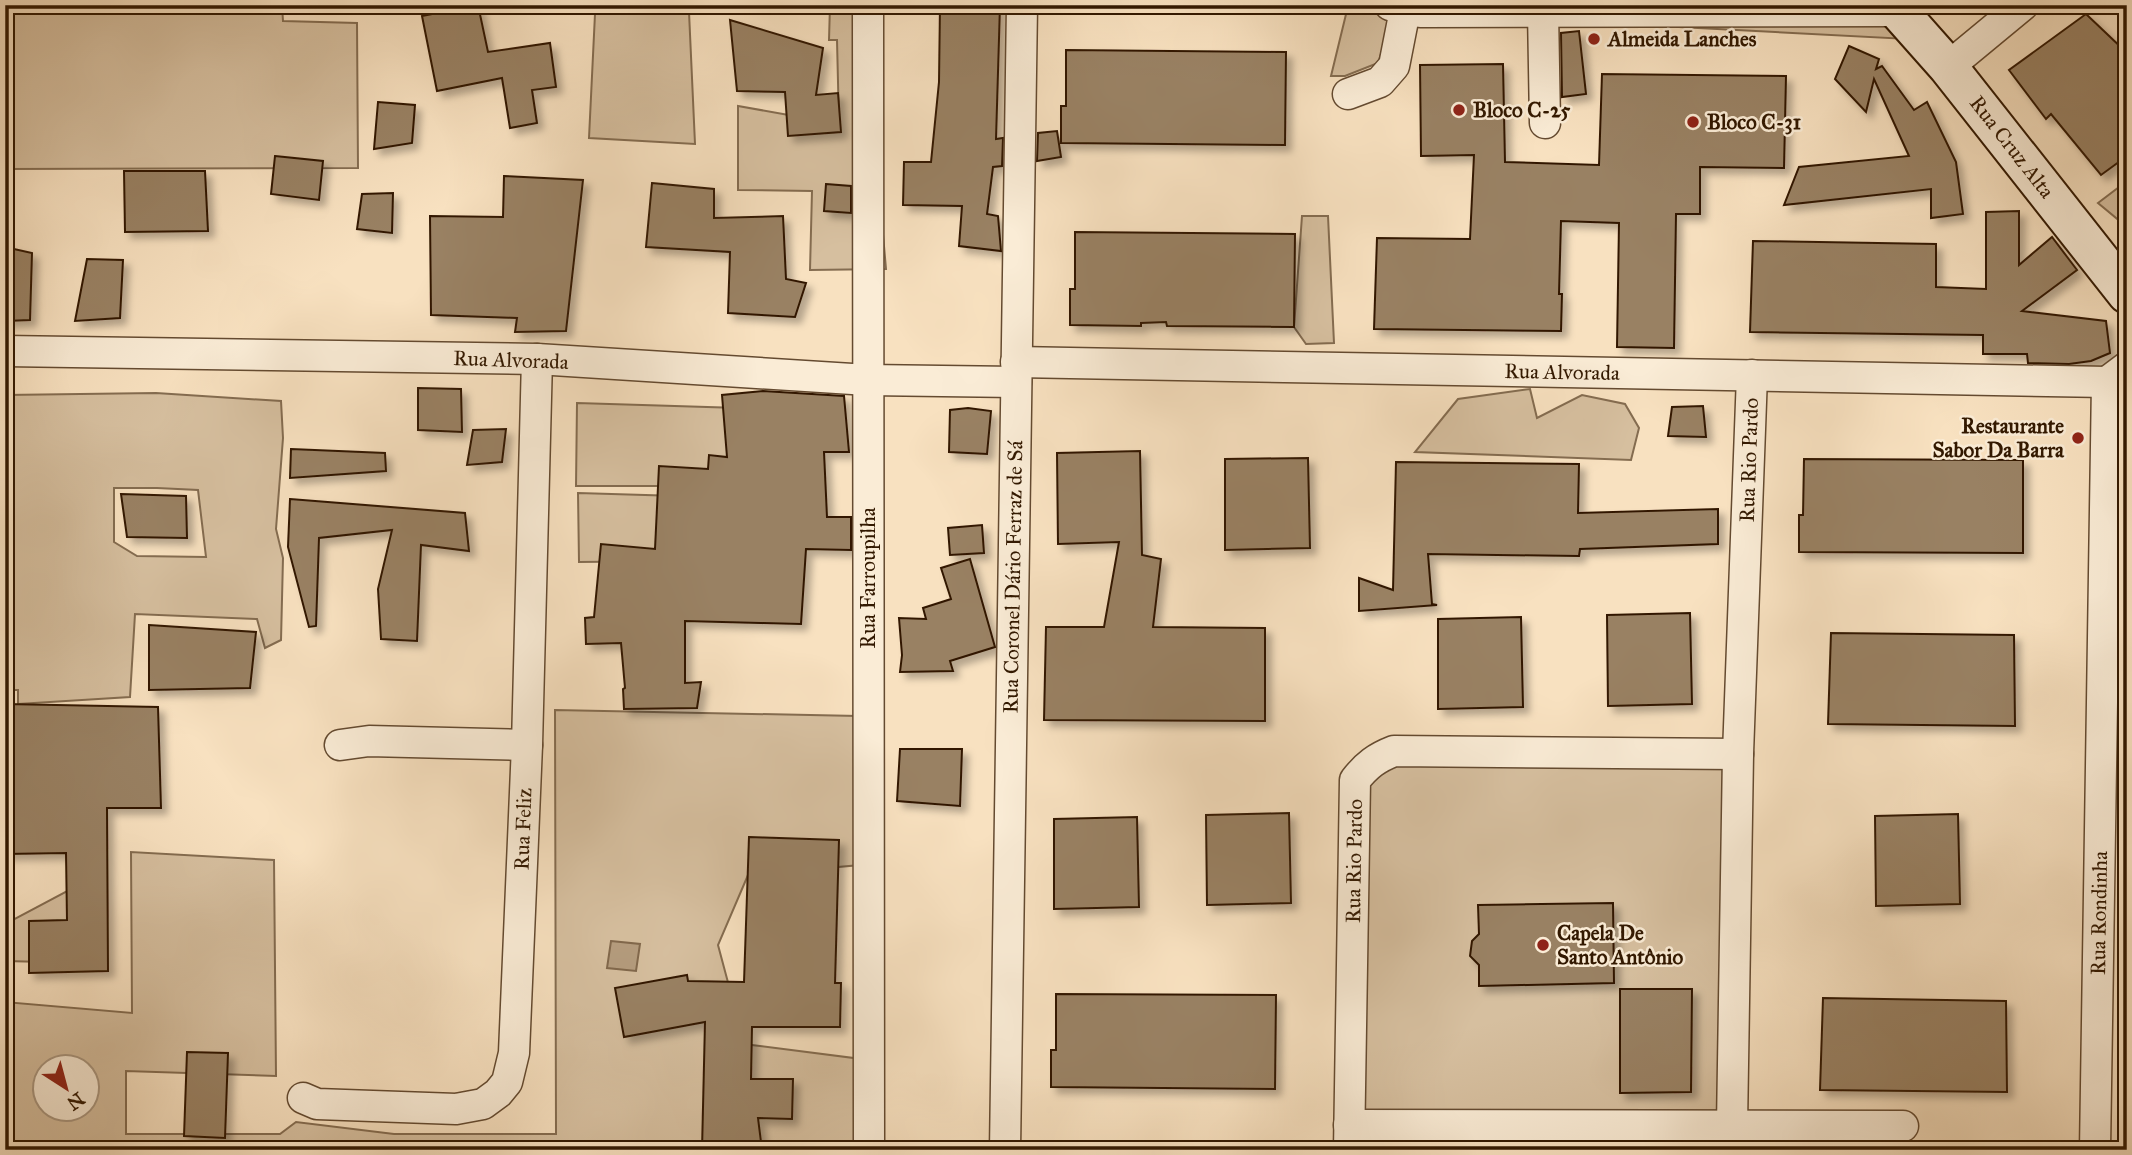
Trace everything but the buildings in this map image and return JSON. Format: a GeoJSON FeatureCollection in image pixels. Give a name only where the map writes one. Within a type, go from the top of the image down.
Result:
{"type":"FeatureCollection","features":[{"type":"Feature","properties":{"kind":"main road","name":"Rua Cruz Alta"},"geometry":{"type":"LineString","coordinates":[[1895,8],[1948,67],[2127,294]]}},
{"type":"Feature","properties":{"kind":"street","name":"Rua Farroupilha"},"geometry":{"type":"LineString","coordinates":[[868,5],[869,1150]]}},
{"type":"Feature","properties":{"kind":"street","name":"Rua Coronel Dário Ferraz de Sá"},"geometry":{"type":"LineString","coordinates":[[1004,1150],[1022,5]]}},
{"type":"Feature","properties":{"kind":"street"},"geometry":{"type":"LineString","coordinates":[[1948,67],[2023,5]]}},
{"type":"Feature","properties":{"kind":"street"},"geometry":{"type":"LineString","coordinates":[[1348,94],[1380,82],[1394,65],[1397,8],[1543,11],[1895,8]]}},
{"type":"Feature","properties":{"kind":"street"},"geometry":{"type":"LineString","coordinates":[[1543,11],[1545,122]]}},
{"type":"Feature","properties":{"kind":"street","name":"Rua Alvorada"},"geometry":{"type":"LineString","coordinates":[[5,351],[537,359],[868,380],[1016,372],[2117,375]]}},
{"type":"Feature","properties":{"kind":"street","name":"Rua Feliz"},"geometry":{"type":"LineString","coordinates":[[303,1098],[317,1104],[456,1109],[483,1104],[507,1082],[514,1053],[527,745],[537,359]]}},
{"type":"Feature","properties":{"kind":"street","name":"Rua Rio Pardo"},"geometry":{"type":"LineString","coordinates":[[1732,1126],[1738,754],[1752,375]]}},
{"type":"Feature","properties":{"kind":"street","name":"Rua Rondinha"},"geometry":{"type":"LineString","coordinates":[[2095,1150],[2117,375]]}},
{"type":"Feature","properties":{"kind":"street"},"geometry":{"type":"LineString","coordinates":[[340,745],[369,741],[527,745]]}},
{"type":"Feature","properties":{"kind":"street","name":"Rua Rio Pardo"},"geometry":{"type":"LineString","coordinates":[[1738,754],[1394,751],[1377,757],[1366,765],[1355,780],[1349,1138],[1732,1126],[1903,1126]]}},
{"type":"Feature","properties":{"kind":"shaded area"},"geometry":{"type":"Polygon","coordinates":[[[5,5],[282,5],[283,21],[357,23],[358,168],[5,169],[5,5]]]}},
{"type":"Feature","properties":{"kind":"shaded area"},"geometry":{"type":"Polygon","coordinates":[[[830,5],[863,5],[886,269],[810,270],[812,191],[738,190],[738,106],[839,124],[837,40],[829,40],[830,5]]]}},
{"type":"Feature","properties":{"kind":"shaded area"},"geometry":{"type":"Polygon","coordinates":[[[1370,5],[1879,5],[1907,39],[1374,11],[1393,17],[1378,63],[1345,76],[1331,76],[1348,6],[1370,12],[1370,5]]]}},
{"type":"Feature","properties":{"kind":"shaded area"},"geometry":{"type":"Polygon","coordinates":[[[689,12],[695,144],[589,138],[595,14],[689,12]]]}},
{"type":"Feature","properties":{"kind":"shaded area"},"geometry":{"type":"Polygon","coordinates":[[[2127,181],[2127,227],[2098,203],[2127,181]]]}},
{"type":"Feature","properties":{"kind":"shaded area"},"geometry":{"type":"Polygon","coordinates":[[[1302,216],[1328,216],[1334,343],[1306,344],[1294,327],[1302,216]]]}},
{"type":"Feature","properties":{"kind":"shaded area"},"geometry":{"type":"Polygon","coordinates":[[[1530,389],[1537,418],[1582,395],[1625,404],[1639,428],[1631,460],[1415,452],[1458,399],[1530,389]]]}},
{"type":"Feature","properties":{"kind":"shaded area"},"geometry":{"type":"Polygon","coordinates":[[[156,393],[281,401],[283,438],[276,529],[283,558],[281,640],[265,648],[257,619],[135,614],[130,697],[18,704],[18,690],[5,690],[5,395],[156,393]],[[114,488],[114,542],[137,556],[206,557],[198,490],[114,488]]]}},
{"type":"Feature","properties":{"kind":"shaded area"},"geometry":{"type":"Polygon","coordinates":[[[577,403],[739,408],[728,486],[576,486],[577,403]]]}},
{"type":"Feature","properties":{"kind":"shaded area"},"geometry":{"type":"Polygon","coordinates":[[[578,493],[678,496],[680,561],[579,562],[578,493]]]}},
{"type":"Feature","properties":{"kind":"shaded area"},"geometry":{"type":"Polygon","coordinates":[[[555,710],[858,716],[860,865],[748,875],[718,945],[737,1016],[736,1043],[861,1059],[861,1150],[5,1150],[5,1002],[132,1013],[131,852],[274,860],[276,1076],[126,1071],[126,1134],[280,1134],[296,1122],[394,1134],[556,1134],[555,710]]]}},
{"type":"Feature","properties":{"kind":"shaded area"},"geometry":{"type":"Polygon","coordinates":[[[1738,754],[1732,1126],[1349,1125],[1366,765],[1738,754]]]}},
{"type":"Feature","properties":{"kind":"shaded area"},"geometry":{"type":"Polygon","coordinates":[[[71,889],[79,943],[45,962],[5,961],[5,924],[71,889]]]}},
{"type":"Feature","properties":{"kind":"shaded area"},"geometry":{"type":"Polygon","coordinates":[[[611,941],[640,944],[636,971],[607,968],[611,941]]]}},
{"type":"Feature","properties":{"kind":"place","name":"Almeida Lanches"},"geometry":{"type":"Point","coordinates":[1594,39]}},
{"type":"Feature","properties":{"kind":"place","name":"Bloco C-25"},"geometry":{"type":"Point","coordinates":[1459,110]}},
{"type":"Feature","properties":{"kind":"place","name":"Bloco C-31"},"geometry":{"type":"Point","coordinates":[1693,122]}},
{"type":"Feature","properties":{"kind":"place","name":"Restaurante Sabor Da Barra"},"geometry":{"type":"Point","coordinates":[2078,438]}},
{"type":"Feature","properties":{"kind":"place","name":"Capela De Santo Antônio"},"geometry":{"type":"Point","coordinates":[1543,945]}}]}
